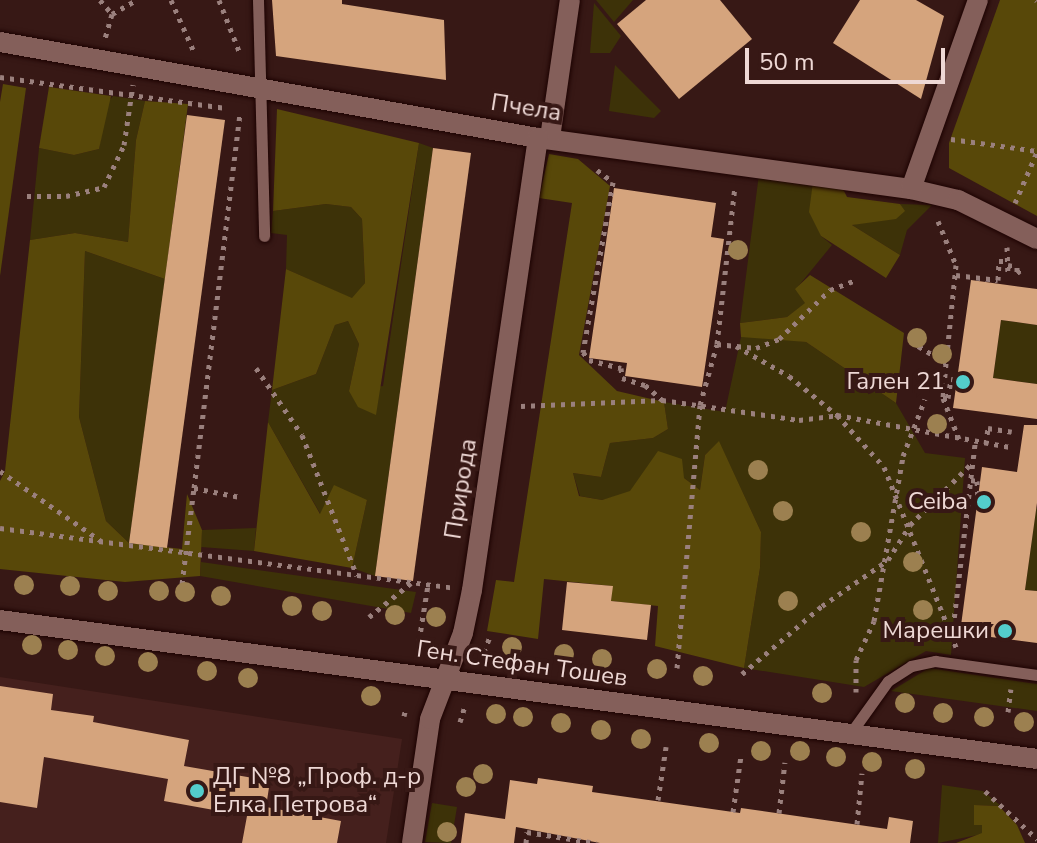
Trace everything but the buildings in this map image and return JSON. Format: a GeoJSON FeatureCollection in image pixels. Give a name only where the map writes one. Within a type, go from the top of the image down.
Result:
{"type":"FeatureCollection","features":[{"type":"Feature","properties":{"kind":"street","name":"Природа"},"geometry":{"type":"LineString","coordinates":[[412,843],[430,719],[463,633],[472,590],[544,138],[570,0]]}},
{"type":"Feature","properties":{"kind":"street"},"geometry":{"type":"LineString","coordinates":[[911,189],[978,0]]}},
{"type":"Feature","properties":{"kind":"street","name":"Пчела"},"geometry":{"type":"LineString","coordinates":[[0,42],[136,69],[544,138],[911,189],[958,200],[1037,239]]}},
{"type":"Feature","properties":{"kind":"street","name":"Ген. Стефан Тошев"},"geometry":{"type":"LineString","coordinates":[[0,620],[1037,759]]}},
{"type":"Feature","properties":{"kind":"lane"},"geometry":{"type":"LineString","coordinates":[[258,0],[264,236]]}},
{"type":"Feature","properties":{"kind":"lane"},"geometry":{"type":"LineString","coordinates":[[850,734],[888,681],[911,666],[935,661],[1037,675]]}},
{"type":"Feature","properties":{"kind":"path"},"geometry":{"type":"LineString","coordinates":[[100,0],[112,14]]}},
{"type":"Feature","properties":{"kind":"path"},"geometry":{"type":"LineString","coordinates":[[100,62],[112,14],[136,0]]}},
{"type":"Feature","properties":{"kind":"path"},"geometry":{"type":"LineString","coordinates":[[171,0],[206,80]]}},
{"type":"Feature","properties":{"kind":"path"},"geometry":{"type":"LineString","coordinates":[[219,0],[259,90]]}},
{"type":"Feature","properties":{"kind":"path"},"geometry":{"type":"LineString","coordinates":[[27,196],[66,196],[104,187],[124,145],[136,69]]}},
{"type":"Feature","properties":{"kind":"path"},"geometry":{"type":"LineString","coordinates":[[0,77],[131,99],[241,110],[182,584]]}},
{"type":"Feature","properties":{"kind":"path"},"geometry":{"type":"LineString","coordinates":[[930,136],[1037,152],[1006,224]]}},
{"type":"Feature","properties":{"kind":"path"},"geometry":{"type":"LineString","coordinates":[[585,144],[584,161],[613,182],[583,352],[589,360],[621,368],[622,378],[645,385],[662,400]]}},
{"type":"Feature","properties":{"kind":"path"},"geometry":{"type":"LineString","coordinates":[[677,668],[700,405],[717,344],[738,165]]}},
{"type":"Feature","properties":{"kind":"path"},"geometry":{"type":"LineString","coordinates":[[938,221],[956,275],[943,398],[959,440]]}},
{"type":"Feature","properties":{"kind":"path"},"geometry":{"type":"LineString","coordinates":[[956,275],[982,278],[999,267],[999,261],[1017,267],[1017,273],[1023,268]]}},
{"type":"Feature","properties":{"kind":"path"},"geometry":{"type":"LineString","coordinates":[[717,344],[756,348],[779,339],[830,290],[854,281]]}},
{"type":"Feature","properties":{"kind":"path"},"geometry":{"type":"LineString","coordinates":[[910,341],[946,363]]}},
{"type":"Feature","properties":{"kind":"path"},"geometry":{"type":"LineString","coordinates":[[736,346],[789,376],[837,415],[884,467],[897,491],[952,639],[975,443]]}},
{"type":"Feature","properties":{"kind":"path"},"geometry":{"type":"LineString","coordinates":[[256,368],[302,435],[357,576]]}},
{"type":"Feature","properties":{"kind":"path"},"geometry":{"type":"LineString","coordinates":[[943,398],[948,398],[951,379],[957,380]]}},
{"type":"Feature","properties":{"kind":"path"},"geometry":{"type":"LineString","coordinates":[[856,692],[856,660],[874,621],[888,560],[903,456],[925,399]]}},
{"type":"Feature","properties":{"kind":"path"},"geometry":{"type":"LineString","coordinates":[[500,407],[662,400],[799,420],[837,415],[975,443],[1010,447]]}},
{"type":"Feature","properties":{"kind":"path"},"geometry":{"type":"LineString","coordinates":[[986,444],[988,428],[1012,432]]}},
{"type":"Feature","properties":{"kind":"path"},"geometry":{"type":"LineString","coordinates":[[742,674],[822,606],[888,560],[910,525],[972,463]]}},
{"type":"Feature","properties":{"kind":"path"},"geometry":{"type":"LineString","coordinates":[[0,471],[101,542]]}},
{"type":"Feature","properties":{"kind":"path"},"geometry":{"type":"LineString","coordinates":[[971,480],[977,481],[978,498]]}},
{"type":"Feature","properties":{"kind":"path"},"geometry":{"type":"LineString","coordinates":[[194,488],[240,497]]}},
{"type":"Feature","properties":{"kind":"path"},"geometry":{"type":"LineString","coordinates":[[0,528],[472,590]]}},
{"type":"Feature","properties":{"kind":"path"},"geometry":{"type":"LineString","coordinates":[[369,617],[411,583]]}},
{"type":"Feature","properties":{"kind":"path"},"geometry":{"type":"LineString","coordinates":[[419,641],[428,585]]}},
{"type":"Feature","properties":{"kind":"path"},"geometry":{"type":"LineString","coordinates":[[484,652],[490,636]]}},
{"type":"Feature","properties":{"kind":"path"},"geometry":{"type":"LineString","coordinates":[[460,722],[465,706]]}},
{"type":"Feature","properties":{"kind":"path"},"geometry":{"type":"LineString","coordinates":[[404,716],[406,707]]}},
{"type":"Feature","properties":{"kind":"path"},"geometry":{"type":"LineString","coordinates":[[658,800],[666,747]]}},
{"type":"Feature","properties":{"kind":"path"},"geometry":{"type":"LineString","coordinates":[[733,812],[741,756]]}},
{"type":"Feature","properties":{"kind":"path"},"geometry":{"type":"LineString","coordinates":[[779,813],[785,762]]}},
{"type":"Feature","properties":{"kind":"path"},"geometry":{"type":"LineString","coordinates":[[857,824],[862,773]]}},
{"type":"Feature","properties":{"kind":"path"},"geometry":{"type":"LineString","coordinates":[[985,791],[1037,839]]}},
{"type":"Feature","properties":{"kind":"path"},"geometry":{"type":"LineString","coordinates":[[526,843],[527,832],[596,843]]}},
{"type":"Feature","properties":{"kind":"shaded area"},"geometry":{"type":"Polygon","coordinates":[[[596,0],[633,0],[614,22],[596,0]]]}},
{"type":"Feature","properties":{"kind":"shaded area"},"geometry":{"type":"Polygon","coordinates":[[[1000,0],[1037,0],[1037,216],[949,168],[949,143],[1000,0]]]}},
{"type":"Feature","properties":{"kind":"shaded area"},"geometry":{"type":"Polygon","coordinates":[[[594,3],[621,36],[610,53],[590,53],[594,3]]]}},
{"type":"Feature","properties":{"kind":"shaded area"},"geometry":{"type":"Polygon","coordinates":[[[615,65],[661,111],[654,118],[609,111],[615,65]]]}},
{"type":"Feature","properties":{"kind":"shaded area"},"geometry":{"type":"Polygon","coordinates":[[[3,84],[26,88],[0,276],[0,102],[3,84]]]}},
{"type":"Feature","properties":{"kind":"shaded area"},"geometry":{"type":"Polygon","coordinates":[[[49,87],[111,96],[99,149],[74,155],[39,148],[49,87]]]}},
{"type":"Feature","properties":{"kind":"shaded area"},"geometry":{"type":"Polygon","coordinates":[[[113,96],[145,101],[136,140],[128,242],[75,233],[30,240],[39,148],[74,155],[99,149],[107,103],[113,96]]]}},
{"type":"Feature","properties":{"kind":"shaded area"},"geometry":{"type":"Polygon","coordinates":[[[145,101],[188,104],[165,279],[85,251],[79,417],[106,521],[129,543],[182,549],[187,494],[202,530],[200,576],[125,582],[0,569],[0,481],[5,471],[30,240],[75,233],[128,242],[136,140],[145,101]]]}},
{"type":"Feature","properties":{"kind":"shaded area"},"geometry":{"type":"Polygon","coordinates":[[[277,109],[419,143],[376,415],[358,407],[349,391],[359,344],[348,321],[335,325],[316,374],[272,390],[286,269],[352,298],[365,283],[362,219],[351,207],[326,204],[273,211],[277,109]]]}},
{"type":"Feature","properties":{"kind":"shaded area"},"geometry":{"type":"Polygon","coordinates":[[[419,143],[433,148],[375,576],[352,568],[367,500],[321,515],[268,422],[272,390],[316,374],[335,325],[348,321],[359,344],[349,391],[383,386],[419,143]]]}},
{"type":"Feature","properties":{"kind":"shaded area"},"geometry":{"type":"Polygon","coordinates":[[[549,154],[578,159],[610,186],[579,355],[617,391],[664,402],[668,429],[653,438],[610,443],[601,477],[573,473],[579,496],[602,500],[630,491],[658,451],[682,459],[684,478],[700,490],[705,455],[719,441],[761,532],[760,568],[744,668],[655,646],[658,606],[611,601],[612,586],[544,579],[538,639],[487,631],[496,580],[514,582],[572,203],[539,198],[549,154]]]}},
{"type":"Feature","properties":{"kind":"shaded area"},"geometry":{"type":"Polygon","coordinates":[[[759,174],[813,182],[821,236],[832,245],[796,289],[806,303],[787,317],[740,323],[759,174]]]}},
{"type":"Feature","properties":{"kind":"shaded area"},"geometry":{"type":"Polygon","coordinates":[[[813,182],[843,189],[847,197],[900,204],[905,211],[896,219],[852,225],[900,255],[886,278],[821,236],[809,212],[813,182]]]}},
{"type":"Feature","properties":{"kind":"shaded area"},"geometry":{"type":"Polygon","coordinates":[[[326,204],[351,207],[362,219],[365,283],[353,299],[286,269],[287,235],[271,233],[273,211],[326,204]]]}},
{"type":"Feature","properties":{"kind":"shaded area"},"geometry":{"type":"Polygon","coordinates":[[[900,204],[932,205],[907,230],[900,255],[852,225],[904,211],[900,204]]]}},
{"type":"Feature","properties":{"kind":"shaded area"},"geometry":{"type":"Polygon","coordinates":[[[85,251],[165,279],[129,543],[106,521],[79,417],[85,251]]]}},
{"type":"Feature","properties":{"kind":"shaded area"},"geometry":{"type":"Polygon","coordinates":[[[810,275],[904,333],[896,403],[806,342],[741,337],[740,323],[787,317],[805,303],[795,289],[810,275]]]}},
{"type":"Feature","properties":{"kind":"shaded area"},"geometry":{"type":"Polygon","coordinates":[[[1001,320],[1037,325],[1037,384],[993,378],[1001,320]]]}},
{"type":"Feature","properties":{"kind":"shaded area"},"geometry":{"type":"Polygon","coordinates":[[[766,336],[806,342],[896,403],[925,453],[965,458],[951,655],[926,651],[864,687],[744,668],[760,568],[761,532],[719,442],[705,455],[700,490],[684,478],[602,500],[580,496],[573,473],[601,477],[610,443],[653,438],[668,429],[664,402],[725,412],[741,337],[766,336]]]}},
{"type":"Feature","properties":{"kind":"shaded area"},"geometry":{"type":"Polygon","coordinates":[[[268,422],[320,514],[334,485],[367,500],[352,568],[254,551],[268,422]]]}},
{"type":"Feature","properties":{"kind":"shaded area"},"geometry":{"type":"Polygon","coordinates":[[[1037,508],[1037,591],[1025,590],[1037,508]]]}},
{"type":"Feature","properties":{"kind":"shaded area"},"geometry":{"type":"Polygon","coordinates":[[[256,528],[254,551],[201,547],[202,530],[256,528]]]}},
{"type":"Feature","properties":{"kind":"shaded area"},"geometry":{"type":"Polygon","coordinates":[[[201,562],[416,592],[411,613],[200,576],[201,562]]]}},
{"type":"Feature","properties":{"kind":"shaded area"},"geometry":{"type":"Polygon","coordinates":[[[929,668],[1037,684],[1037,711],[891,691],[929,668]]]}},
{"type":"Feature","properties":{"kind":"shaded area","name":"ДГ №8 „Проф. д-р Елка Петрова“"},"geometry":{"type":"Polygon","coordinates":[[[0,677],[402,739],[386,843],[0,843],[0,677]]]}},
{"type":"Feature","properties":{"kind":"shaded area"},"geometry":{"type":"Polygon","coordinates":[[[942,785],[983,791],[1001,806],[975,805],[975,825],[982,825],[982,834],[938,843],[942,785]]]}},
{"type":"Feature","properties":{"kind":"shaded area"},"geometry":{"type":"Polygon","coordinates":[[[432,803],[457,807],[451,843],[425,842],[432,803]]]}},
{"type":"Feature","properties":{"kind":"shaded area"},"geometry":{"type":"Polygon","coordinates":[[[974,805],[999,806],[1017,825],[1025,843],[956,843],[982,833],[982,825],[974,825],[974,805]]]}},
{"type":"Feature","properties":{"kind":"place","name":"Гален 21"},"geometry":{"type":"Point","coordinates":[963,382]}},
{"type":"Feature","properties":{"kind":"place","name":"Ceiba"},"geometry":{"type":"Point","coordinates":[984,502]}},
{"type":"Feature","properties":{"kind":"place","name":"Марешки"},"geometry":{"type":"Point","coordinates":[1005,631]}},
{"type":"Feature","properties":{"kind":"place","name":"ДГ №8 „Проф. д-р Елка Петрова“"},"geometry":{"type":"Point","coordinates":[197,791]}}]}
